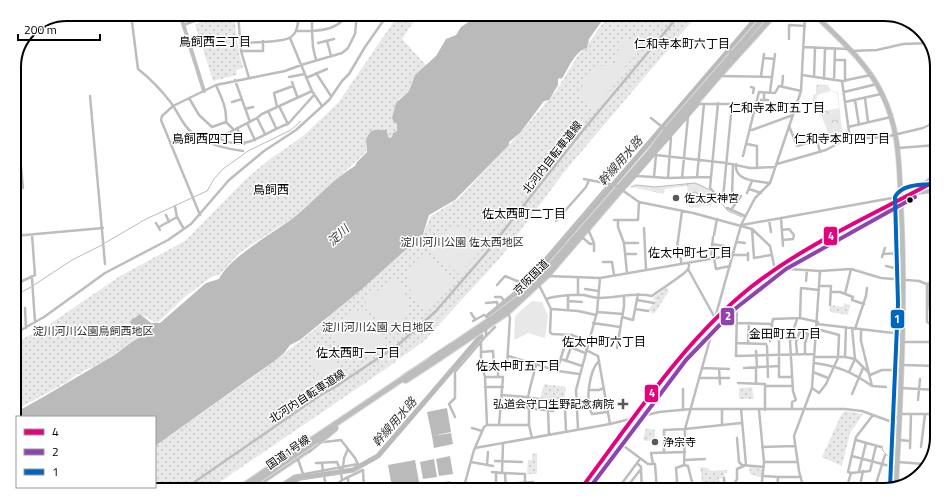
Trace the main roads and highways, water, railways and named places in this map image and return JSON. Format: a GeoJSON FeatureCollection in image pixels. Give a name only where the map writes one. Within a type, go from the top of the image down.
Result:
{"type":"FeatureCollection","features":[{"type":"Feature","properties":{"kind":"highway","name":"京阪国道"},"geometry":{"type":"LineString","coordinates":[[254,483],[336,428],[518,299],[649,153],[664,128],[730,52],[760,21]]}},
{"type":"Feature","properties":{"kind":"highway","name":"京阪国道"},"geometry":{"type":"LineString","coordinates":[[248,483],[433,360],[507,313],[539,285],[540,273],[581,237],[618,187],[698,103],[719,76],[769,21]]}},
{"type":"Feature","properties":{"kind":"highway","name":"国道1号線"},"geometry":{"type":"LineString","coordinates":[[259,483],[308,450],[336,428]]}},
{"type":"Feature","properties":{"kind":"main road"},"geometry":{"type":"LineString","coordinates":[[821,21],[850,50],[877,84],[892,117],[896,134],[903,253],[902,367],[896,481]]}},
{"type":"Feature","properties":{"kind":"main road"},"geometry":{"type":"LineString","coordinates":[[585,483],[681,356],[713,321],[732,304],[783,264],[930,182]]}},
{"type":"Feature","properties":{"kind":"main road"},"geometry":{"type":"LineString","coordinates":[[912,192],[930,191]]}},
{"type":"Feature","properties":{"kind":"water","name":"淀川"},"geometry":{"type":"Polygon","coordinates":[[[470,21],[602,21],[589,39],[587,48],[575,56],[563,77],[558,79],[558,85],[549,100],[544,101],[520,133],[509,142],[509,145],[455,200],[429,215],[423,234],[362,289],[300,340],[290,345],[284,353],[273,362],[156,445],[156,416],[21,416],[21,409],[111,357],[139,338],[139,330],[131,324],[131,320],[140,314],[151,323],[160,323],[206,283],[219,279],[225,270],[243,253],[288,222],[332,183],[355,166],[367,152],[366,139],[371,131],[386,130],[389,138],[392,137],[393,133],[397,131],[397,124],[392,118],[396,103],[409,91],[415,75],[436,56],[446,39],[456,35],[461,27],[470,21]]]}},
{"type":"Feature","properties":{"kind":"water"},"geometry":{"type":"Polygon","coordinates":[[[447,408],[451,432],[432,436],[427,412],[447,408]]]}},
{"type":"Feature","properties":{"kind":"water"},"geometry":{"type":"Polygon","coordinates":[[[451,433],[453,444],[434,448],[432,436],[451,433]]]}},
{"type":"Feature","properties":{"kind":"water"},"geometry":{"type":"Polygon","coordinates":[[[450,456],[453,474],[439,476],[436,459],[450,456]]]}},
{"type":"Feature","properties":{"kind":"water"},"geometry":{"type":"Polygon","coordinates":[[[434,459],[437,477],[423,479],[420,462],[434,459]]]}},
{"type":"Feature","properties":{"kind":"water"},"geometry":{"type":"Polygon","coordinates":[[[415,460],[419,482],[391,483],[388,465],[415,460]]]}},
{"type":"Feature","properties":{"kind":"water"},"geometry":{"type":"Polygon","coordinates":[[[450,481],[450,483],[439,483],[450,481]]]}},
{"type":"Feature","properties":{"kind":"waterway","name":"幹線用水路"},"geometry":{"type":"LineString","coordinates":[[489,316],[509,301],[532,279],[754,21]]}},
{"type":"Feature","properties":{"kind":"waterway"},"geometry":{"type":"LineString","coordinates":[[105,243],[146,219],[207,191],[214,179],[223,169],[248,151],[291,130],[301,121]]}},
{"type":"Feature","properties":{"kind":"waterway"},"geometry":{"type":"LineString","coordinates":[[631,187],[636,185],[655,187],[695,183],[710,190]]}},
{"type":"Feature","properties":{"kind":"waterway"},"geometry":{"type":"LineString","coordinates":[[715,196],[728,211],[742,217]]}},
{"type":"Feature","properties":{"kind":"waterway"},"geometry":{"type":"LineString","coordinates":[[34,285],[72,260],[102,245]]}},
{"type":"Feature","properties":{"kind":"waterway"},"geometry":{"type":"LineString","coordinates":[[928,282],[930,310]]}},
{"type":"Feature","properties":{"kind":"waterway"},"geometry":{"type":"LineString","coordinates":[[21,292],[31,287]]}},
{"type":"Feature","properties":{"kind":"waterway","name":"幹線用水路"},"geometry":{"type":"LineString","coordinates":[[288,483],[294,479],[353,470],[378,456],[481,336]]}},
{"type":"Feature","properties":{"kind":"waterway"},"geometry":{"type":"LineString","coordinates":[[882,446],[883,451],[894,462],[886,483]]}},
{"type":"Feature","properties":{"kind":"place","name":"佐太天神宮"},"geometry":{"type":"Point","coordinates":[676,198]}},
{"type":"Feature","properties":{"kind":"place","name":"弘道会守口生野記念病院"},"geometry":{"type":"Point","coordinates":[623,404]}},
{"type":"Feature","properties":{"kind":"place","name":"浄宗寺"},"geometry":{"type":"Point","coordinates":[655,442]}},
{"type":"Feature","properties":{"kind":"district","name":"鳥飼西三丁目"},"geometry":{"type":"Point","coordinates":[215,41]}},
{"type":"Feature","properties":{"kind":"district","name":"仁和寺本町六丁目"},"geometry":{"type":"Point","coordinates":[682,43]}},
{"type":"Feature","properties":{"kind":"district","name":"仁和寺本町五丁目"},"geometry":{"type":"Point","coordinates":[777,107]}},
{"type":"Feature","properties":{"kind":"district","name":"鳥飼西四丁目"},"geometry":{"type":"Point","coordinates":[208,138]}},
{"type":"Feature","properties":{"kind":"district","name":"仁和寺本町四丁目"},"geometry":{"type":"Point","coordinates":[842,138]}},
{"type":"Feature","properties":{"kind":"district","name":"鳥飼西"},"geometry":{"type":"Point","coordinates":[271,189]}},
{"type":"Feature","properties":{"kind":"district","name":"佐太西町二丁目"},"geometry":{"type":"Point","coordinates":[524,213]}},
{"type":"Feature","properties":{"kind":"district","name":"佐太中町七丁目"},"geometry":{"type":"Point","coordinates":[690,252]}},
{"type":"Feature","properties":{"kind":"district","name":"金田町五丁目"},"geometry":{"type":"Point","coordinates":[785,333]}},
{"type":"Feature","properties":{"kind":"district","name":"佐太中町六丁目"},"geometry":{"type":"Point","coordinates":[604,341]}},
{"type":"Feature","properties":{"kind":"district","name":"佐太西町一丁目"},"geometry":{"type":"Point","coordinates":[358,352]}},
{"type":"Feature","properties":{"kind":"district","name":"佐太中町五丁目"},"geometry":{"type":"Point","coordinates":[518,365]}},
{"type":"Feature","properties":{"kind":"park label","name":"淀川河川公園 佐太西地区"},"geometry":{"type":"Point","coordinates":[462,242]}},
{"type":"Feature","properties":{"kind":"park label","name":"淀川河川公園 大日地区"},"geometry":{"type":"Point","coordinates":[378,327]}},
{"type":"Feature","properties":{"kind":"park label","name":"淀川河川公園鳥飼西地区"},"geometry":{"type":"Point","coordinates":[93,331]}}]}
